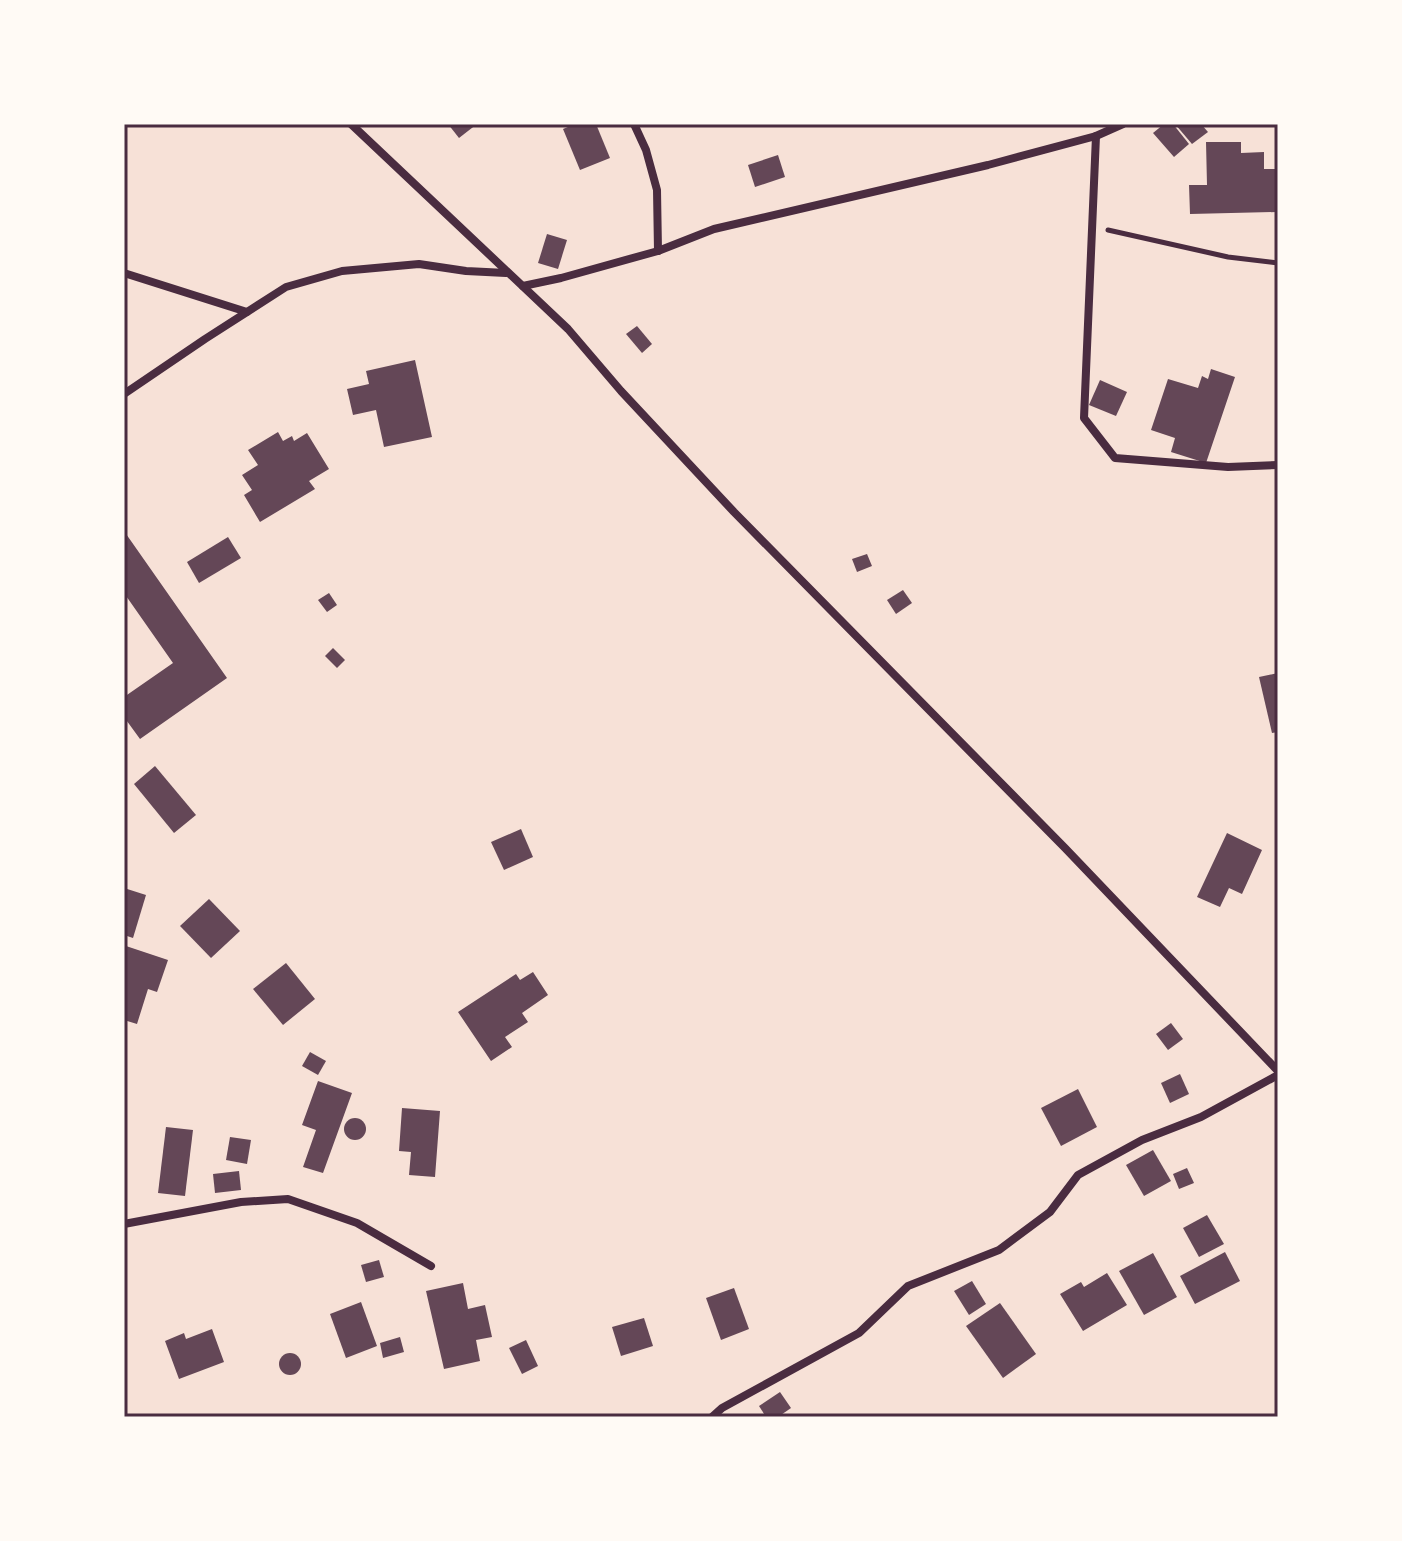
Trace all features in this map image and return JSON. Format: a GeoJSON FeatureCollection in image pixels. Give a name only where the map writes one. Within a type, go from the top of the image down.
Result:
{"type":"FeatureCollection","features":[{"type":"Feature","properties":{"kind":"street"},"geometry":{"type":"LineString","coordinates":[[351,124],[568,329],[621,391],[734,512],[1075,859],[1278,1073],[1201,1117],[1142,1140],[1078,1175],[1050,1212],[999,1250],[908,1286],[859,1333],[722,1408],[712,1417]]}},
{"type":"Feature","properties":{"kind":"street"},"geometry":{"type":"LineString","coordinates":[[634,124],[646,150],[657,190],[658,251]]}},
{"type":"Feature","properties":{"kind":"street"},"geometry":{"type":"LineString","coordinates":[[523,286],[658,251],[714,229],[988,165],[1096,136],[1123,124]]}},
{"type":"Feature","properties":{"kind":"street"},"geometry":{"type":"LineString","coordinates":[[1096,136],[1084,418],[1115,458],[1228,467],[1278,465]]}},
{"type":"Feature","properties":{"kind":"street"},"geometry":{"type":"LineString","coordinates":[[124,394],[286,287],[342,271],[419,264],[507,273]]}},
{"type":"Feature","properties":{"kind":"street"},"geometry":{"type":"LineString","coordinates":[[124,273],[247,312]]}},
{"type":"Feature","properties":{"kind":"street"},"geometry":{"type":"LineString","coordinates":[[124,1224],[241,1202],[288,1199],[357,1223],[431,1266]]}},
{"type":"Feature","properties":{"kind":"path"},"geometry":{"type":"LineString","coordinates":[[1093,223],[1107,230],[1228,257],[1278,263]]}},
{"type":"Feature","properties":{"kind":"path"},"geometry":{"type":"LineString","coordinates":[[1278,507],[1278,521]]}},
{"type":"Feature","properties":{"kind":"building"},"geometry":{"type":"Polygon","coordinates":[[[448,124],[477,124],[459,138],[448,124]]]}},
{"type":"Feature","properties":{"kind":"building"},"geometry":{"type":"Polygon","coordinates":[[[575,124],[596,124],[610,158],[580,170],[563,129],[575,124]]]}},
{"type":"Feature","properties":{"kind":"building"},"geometry":{"type":"Polygon","coordinates":[[[1164,124],[1173,124],[1189,144],[1174,157],[1153,133],[1164,124]]]}},
{"type":"Feature","properties":{"kind":"building"},"geometry":{"type":"Polygon","coordinates":[[[1175,124],[1201,124],[1208,132],[1192,144],[1175,124]]]}},
{"type":"Feature","properties":{"kind":"building"},"geometry":{"type":"Polygon","coordinates":[[[1206,142],[1241,142],[1241,153],[1264,152],[1264,169],[1275,169],[1276,212],[1190,214],[1189,185],[1207,185],[1206,142]]]}},
{"type":"Feature","properties":{"kind":"building"},"geometry":{"type":"Polygon","coordinates":[[[778,155],[785,177],[755,187],[748,165],[778,155]]]}},
{"type":"Feature","properties":{"kind":"building"},"geometry":{"type":"Polygon","coordinates":[[[547,234],[567,240],[558,269],[538,263],[547,234]]]}},
{"type":"Feature","properties":{"kind":"building"},"geometry":{"type":"Polygon","coordinates":[[[637,326],[652,344],[642,353],[626,334],[637,326]]]}},
{"type":"Feature","properties":{"kind":"building"},"geometry":{"type":"Polygon","coordinates":[[[415,360],[432,437],[384,447],[376,410],[353,415],[347,389],[369,384],[366,371],[415,360]]]}},
{"type":"Feature","properties":{"kind":"building"},"geometry":{"type":"Polygon","coordinates":[[[1211,369],[1235,377],[1206,463],[1171,452],[1175,438],[1151,430],[1168,379],[1198,388],[1202,376],[1208,379],[1211,369]]]}},
{"type":"Feature","properties":{"kind":"building"},"geometry":{"type":"Polygon","coordinates":[[[1100,380],[1127,392],[1116,416],[1089,405],[1100,380]]]}},
{"type":"Feature","properties":{"kind":"building"},"geometry":{"type":"Polygon","coordinates":[[[278,432],[283,441],[292,436],[294,441],[307,433],[329,469],[309,481],[315,489],[260,522],[244,495],[252,490],[242,475],[258,465],[248,450],[278,432]]]}},
{"type":"Feature","properties":{"kind":"building"},"geometry":{"type":"Polygon","coordinates":[[[124,531],[227,678],[140,739],[124,717],[124,697],[173,663],[124,593],[124,531]]]}},
{"type":"Feature","properties":{"kind":"building"},"geometry":{"type":"Polygon","coordinates":[[[228,537],[241,558],[199,583],[187,562],[228,537]]]}},
{"type":"Feature","properties":{"kind":"building"},"geometry":{"type":"Polygon","coordinates":[[[867,554],[872,566],[857,572],[852,559],[867,554]]]}},
{"type":"Feature","properties":{"kind":"building"},"geometry":{"type":"Polygon","coordinates":[[[903,590],[912,603],[896,614],[887,600],[903,590]]]}},
{"type":"Feature","properties":{"kind":"building"},"geometry":{"type":"Polygon","coordinates":[[[329,593],[337,605],[327,612],[318,600],[329,593]]]}},
{"type":"Feature","properties":{"kind":"building"},"geometry":{"type":"Polygon","coordinates":[[[333,648],[345,660],[337,668],[325,656],[333,648]]]}},
{"type":"Feature","properties":{"kind":"building"},"geometry":{"type":"Polygon","coordinates":[[[1278,673],[1278,732],[1272,733],[1259,677],[1278,673]]]}},
{"type":"Feature","properties":{"kind":"building"},"geometry":{"type":"Polygon","coordinates":[[[155,766],[196,815],[174,833],[134,784],[155,766]]]}},
{"type":"Feature","properties":{"kind":"building"},"geometry":{"type":"Polygon","coordinates":[[[521,829],[533,857],[504,870],[491,842],[521,829]]]}},
{"type":"Feature","properties":{"kind":"building"},"geometry":{"type":"Polygon","coordinates":[[[1227,833],[1262,850],[1242,894],[1229,888],[1220,907],[1197,897],[1227,833]]]}},
{"type":"Feature","properties":{"kind":"building"},"geometry":{"type":"Polygon","coordinates":[[[124,888],[146,895],[133,938],[124,935],[124,888]]]}},
{"type":"Feature","properties":{"kind":"building"},"geometry":{"type":"Polygon","coordinates":[[[209,899],[240,931],[211,958],[180,926],[209,899]]]}},
{"type":"Feature","properties":{"kind":"building"},"geometry":{"type":"Polygon","coordinates":[[[126,946],[168,960],[157,992],[148,989],[137,1024],[124,1020],[126,946]]]}},
{"type":"Feature","properties":{"kind":"building"},"geometry":{"type":"Polygon","coordinates":[[[286,963],[315,999],[283,1025],[253,989],[286,963]]]}},
{"type":"Feature","properties":{"kind":"building"},"geometry":{"type":"Polygon","coordinates":[[[533,972],[548,995],[522,1013],[528,1022],[505,1037],[512,1047],[491,1061],[458,1012],[516,974],[520,980],[533,972]]]}},
{"type":"Feature","properties":{"kind":"building"},"geometry":{"type":"Polygon","coordinates":[[[1171,1023],[1183,1039],[1168,1050],[1156,1034],[1171,1023]]]}},
{"type":"Feature","properties":{"kind":"building"},"geometry":{"type":"Polygon","coordinates":[[[310,1052],[326,1061],[318,1075],[302,1066],[310,1052]]]}},
{"type":"Feature","properties":{"kind":"building"},"geometry":{"type":"Polygon","coordinates":[[[1180,1074],[1189,1094],[1170,1103],[1161,1083],[1180,1074]]]}},
{"type":"Feature","properties":{"kind":"building"},"geometry":{"type":"Polygon","coordinates":[[[318,1081],[352,1093],[323,1173],[303,1167],[316,1130],[302,1125],[318,1081]]]}},
{"type":"Feature","properties":{"kind":"building"},"geometry":{"type":"Polygon","coordinates":[[[1078,1089],[1097,1127],[1061,1146],[1041,1108],[1078,1089]]]}},
{"type":"Feature","properties":{"kind":"building"},"geometry":{"type":"Polygon","coordinates":[[[402,1108],[440,1111],[435,1177],[409,1175],[411,1152],[399,1151],[402,1108]]]}},
{"type":"Feature","properties":{"kind":"building"},"geometry":{"type":"Polygon","coordinates":[[[355,1118],[363,1121],[366,1129],[363,1137],[355,1140],[347,1137],[344,1129],[347,1121],[355,1118]]]}},
{"type":"Feature","properties":{"kind":"building"},"geometry":{"type":"Polygon","coordinates":[[[166,1127],[193,1130],[185,1196],[158,1193],[166,1127]]]}},
{"type":"Feature","properties":{"kind":"building"},"geometry":{"type":"Polygon","coordinates":[[[230,1137],[251,1140],[247,1164],[226,1160],[230,1137]]]}},
{"type":"Feature","properties":{"kind":"building"},"geometry":{"type":"Polygon","coordinates":[[[1153,1150],[1171,1181],[1144,1196],[1126,1165],[1153,1150]]]}},
{"type":"Feature","properties":{"kind":"building"},"geometry":{"type":"Polygon","coordinates":[[[1187,1168],[1194,1183],[1179,1189],[1173,1174],[1187,1168]]]}},
{"type":"Feature","properties":{"kind":"building"},"geometry":{"type":"Polygon","coordinates":[[[239,1171],[241,1190],[215,1193],[213,1174],[239,1171]]]}},
{"type":"Feature","properties":{"kind":"building"},"geometry":{"type":"Polygon","coordinates":[[[1207,1215],[1224,1244],[1199,1257],[1183,1228],[1207,1215]]]}},
{"type":"Feature","properties":{"kind":"building"},"geometry":{"type":"Polygon","coordinates":[[[1225,1252],[1240,1281],[1195,1304],[1180,1276],[1225,1252]]]}},
{"type":"Feature","properties":{"kind":"building"},"geometry":{"type":"Polygon","coordinates":[[[1153,1253],[1177,1297],[1144,1315],[1119,1271],[1153,1253]]]}},
{"type":"Feature","properties":{"kind":"building"},"geometry":{"type":"Polygon","coordinates":[[[379,1260],[384,1277],[366,1282],[361,1265],[379,1260]]]}},
{"type":"Feature","properties":{"kind":"building"},"geometry":{"type":"Polygon","coordinates":[[[1107,1273],[1127,1305],[1083,1331],[1060,1294],[1081,1282],[1084,1287],[1107,1273]]]}},
{"type":"Feature","properties":{"kind":"building"},"geometry":{"type":"Polygon","coordinates":[[[972,1281],[986,1304],[969,1315],[954,1291],[972,1281]]]}},
{"type":"Feature","properties":{"kind":"building"},"geometry":{"type":"Polygon","coordinates":[[[463,1283],[468,1309],[485,1305],[492,1337],[476,1340],[480,1361],[444,1369],[426,1291],[463,1283]]]}},
{"type":"Feature","properties":{"kind":"building"},"geometry":{"type":"Polygon","coordinates":[[[734,1288],[749,1329],[721,1340],[706,1298],[734,1288]]]}},
{"type":"Feature","properties":{"kind":"building"},"geometry":{"type":"Polygon","coordinates":[[[361,1302],[377,1346],[346,1358],[330,1314],[361,1302]]]}},
{"type":"Feature","properties":{"kind":"building"},"geometry":{"type":"Polygon","coordinates":[[[1000,1303],[1036,1354],[1003,1378],[966,1326],[1000,1303]]]}},
{"type":"Feature","properties":{"kind":"building"},"geometry":{"type":"Polygon","coordinates":[[[644,1318],[653,1346],[621,1356],[612,1327],[644,1318]]]}},
{"type":"Feature","properties":{"kind":"building"},"geometry":{"type":"Polygon","coordinates":[[[212,1329],[224,1362],[179,1379],[165,1341],[184,1333],[186,1339],[212,1329]]]}},
{"type":"Feature","properties":{"kind":"building"},"geometry":{"type":"Polygon","coordinates":[[[400,1337],[404,1352],[383,1358],[380,1343],[400,1337]]]}},
{"type":"Feature","properties":{"kind":"building"},"geometry":{"type":"Polygon","coordinates":[[[526,1340],[538,1366],[522,1374],[509,1348],[526,1340]]]}},
{"type":"Feature","properties":{"kind":"building"},"geometry":{"type":"Polygon","coordinates":[[[290,1353],[298,1356],[301,1364],[298,1372],[290,1375],[282,1372],[279,1364],[282,1356],[290,1353]]]}},
{"type":"Feature","properties":{"kind":"building"},"geometry":{"type":"Polygon","coordinates":[[[780,1392],[791,1408],[778,1417],[766,1417],[759,1406],[780,1392]]]}}]}
